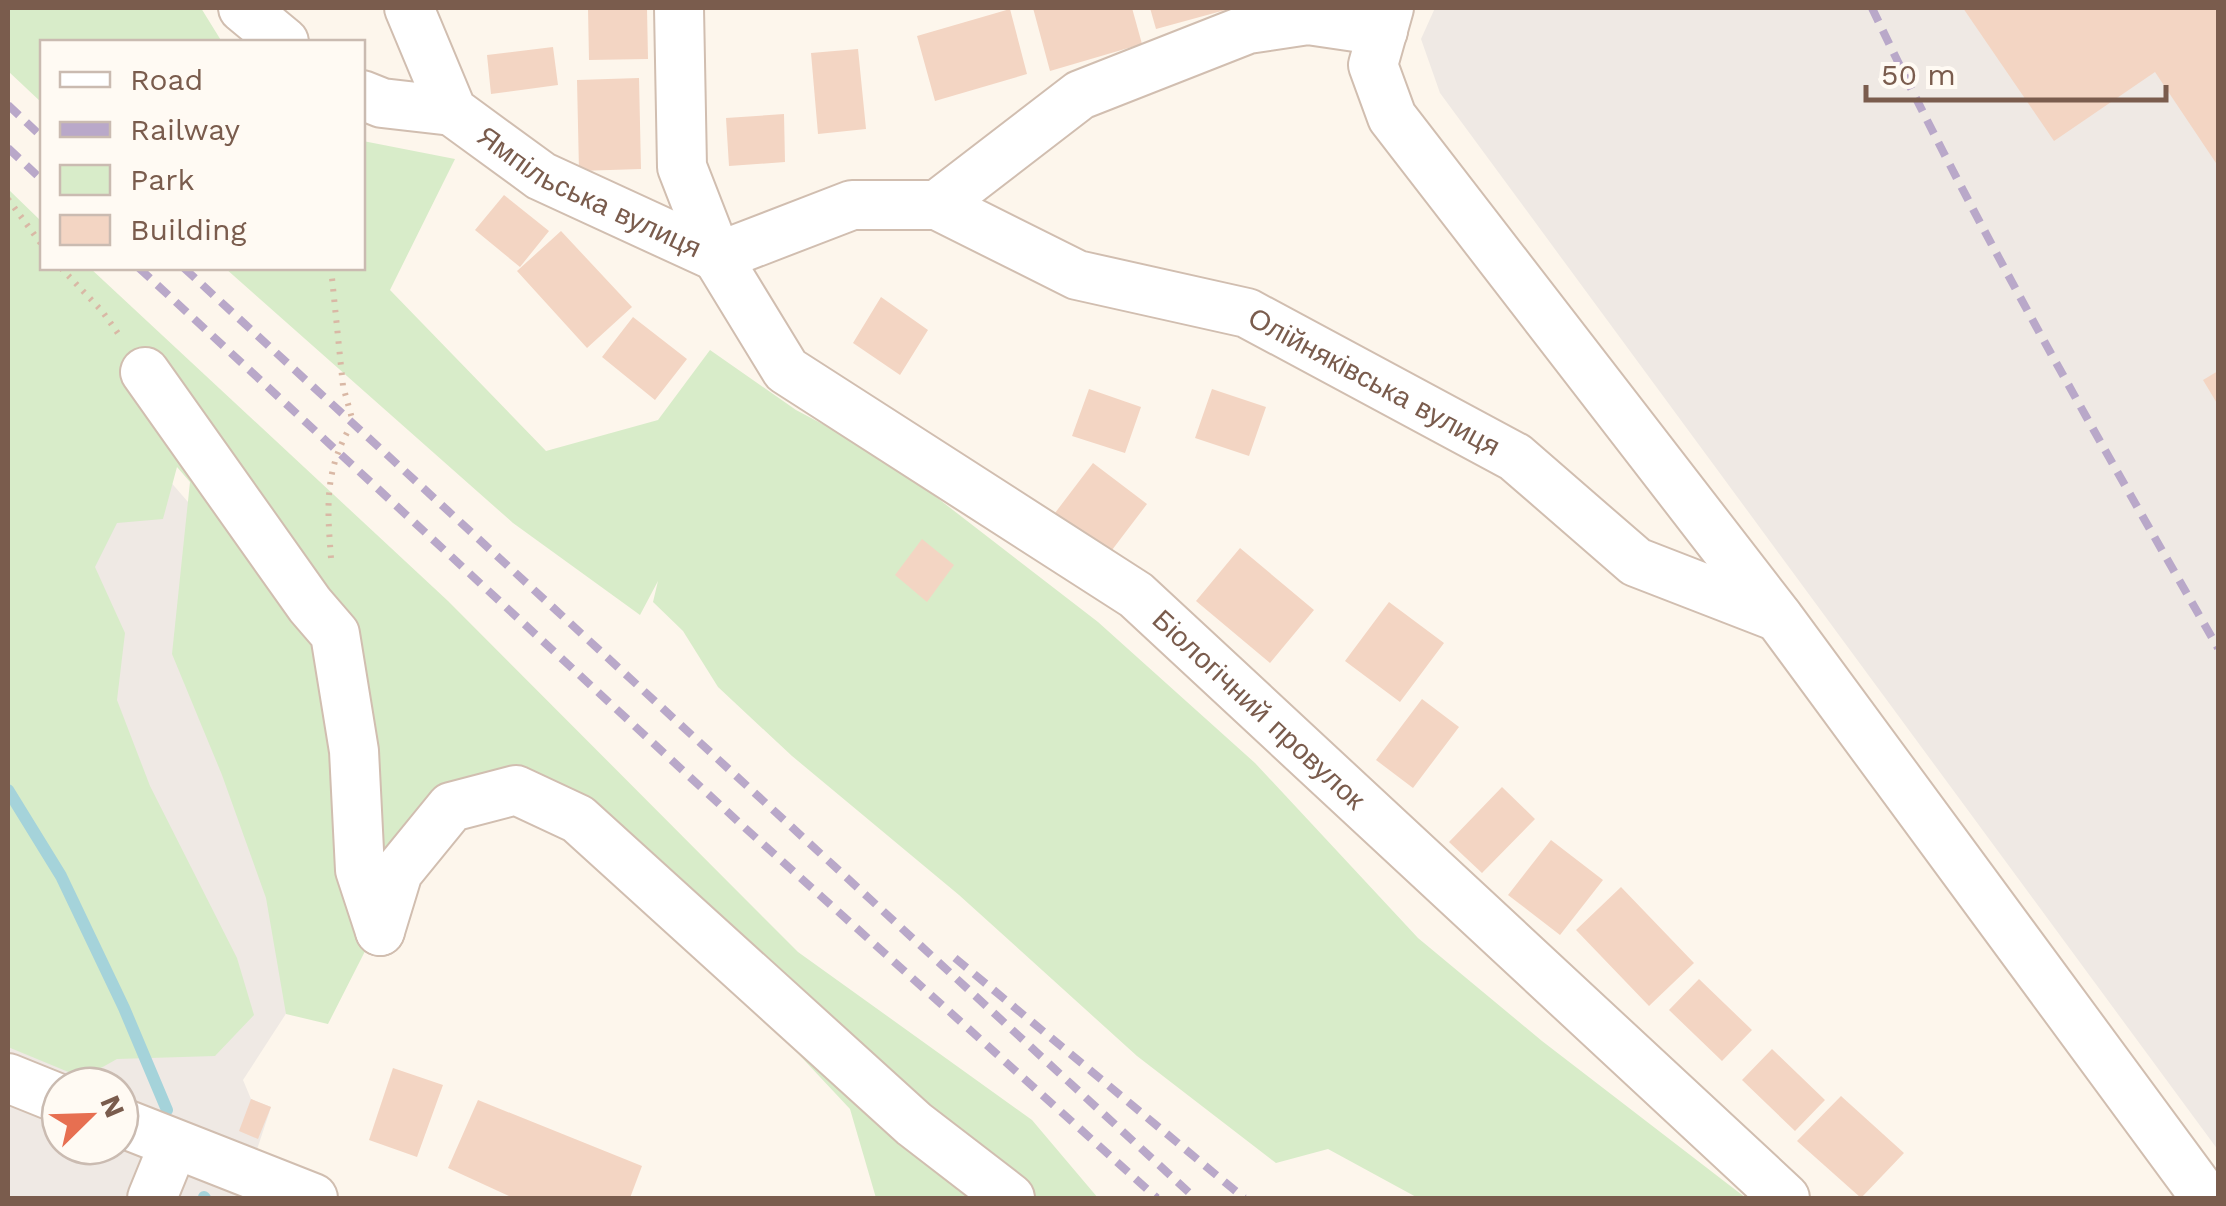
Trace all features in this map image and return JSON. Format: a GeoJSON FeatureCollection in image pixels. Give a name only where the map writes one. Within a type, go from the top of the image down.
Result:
{"type":"FeatureCollection","features":[{"type":"Feature","properties":{"kind":"street"},"geometry":{"type":"LineString","coordinates":[[243,8],[282,40]]}},
{"type":"Feature","properties":{"kind":"street","name":"Ямпільська вулиця"},"geometry":{"type":"LineString","coordinates":[[408,8],[452,111]]}},
{"type":"Feature","properties":{"kind":"street","name":"Ямпільська вулиця"},"geometry":{"type":"LineString","coordinates":[[679,8],[682,167],[717,256]]}},
{"type":"Feature","properties":{"kind":"street"},"geometry":{"type":"LineString","coordinates":[[938,205],[1080,95],[1248,29],[1308,20],[1386,19],[1373,65],[1392,117],[1780,618],[2206,1198]]}},
{"type":"Feature","properties":{"kind":"street","name":"Ямпільська вулиця"},"geometry":{"type":"LineString","coordinates":[[365,95],[382,103],[452,111],[541,176],[717,256]]}},
{"type":"Feature","properties":{"kind":"street","name":"Олійняківська вулиця"},"geometry":{"type":"LineString","coordinates":[[717,256],[852,204],[938,205],[1078,275],[1247,313],[1515,456],[1636,562],[1780,618]]}},
{"type":"Feature","properties":{"kind":"street","name":"Біологічний провулок"},"geometry":{"type":"LineString","coordinates":[[717,256],[786,370],[1136,596],[1784,1198]]}},
{"type":"Feature","properties":{"kind":"street"},"geometry":{"type":"LineString","coordinates":[[145,372],[310,606],[336,634],[354,752],[360,870],[380,931],[398,872],[451,807],[516,790],[578,819],[914,1124],[1010,1198]]}},
{"type":"Feature","properties":{"kind":"street"},"geometry":{"type":"LineString","coordinates":[[8,1078],[40,1090]]}},
{"type":"Feature","properties":{"kind":"street"},"geometry":{"type":"LineString","coordinates":[[140,1130],[300,1193]]}},
{"type":"Feature","properties":{"kind":"street"},"geometry":{"type":"LineString","coordinates":[[152,1198],[174,1144]]}},
{"type":"Feature","properties":{"kind":"path"},"geometry":{"type":"LineString","coordinates":[[8,198],[40,242]]}},
{"type":"Feature","properties":{"kind":"path"},"geometry":{"type":"LineString","coordinates":[[63,270],[102,312],[145,372]]}},
{"type":"Feature","properties":{"kind":"path"},"geometry":{"type":"LineString","coordinates":[[331,270],[343,386],[353,422],[337,448],[326,496],[336,634]]}},
{"type":"Feature","properties":{"kind":"shaded area"},"geometry":{"type":"Polygon","coordinates":[[[1435,8],[2218,8],[2218,1150],[1440,93],[1421,39],[1435,8]]]}},
{"type":"Feature","properties":{"kind":"shaded area"},"geometry":{"type":"Polygon","coordinates":[[[8,307],[68,364],[322,656],[346,921],[243,1080],[251,1099],[271,1107],[241,1198],[8,1198],[8,307]]]}},
{"type":"Feature","properties":{"kind":"green space"},"geometry":{"type":"Polygon","coordinates":[[[8,8],[201,8],[221,40],[40,40],[40,101],[8,71],[8,8]]]}},
{"type":"Feature","properties":{"kind":"green space"},"geometry":{"type":"Polygon","coordinates":[[[365,141],[455,159],[390,290],[546,451],[658,420],[710,350],[796,410],[883,456],[1098,622],[1255,763],[1418,938],[1542,1041],[1746,1198],[1418,1198],[1328,1149],[1276,1163],[1137,1056],[959,895],[792,756],[718,687],[683,631],[653,602],[658,581],[640,615],[513,523],[227,270],[365,270],[365,141]]]}},
{"type":"Feature","properties":{"kind":"green space"},"geometry":{"type":"Polygon","coordinates":[[[8,189],[40,220],[40,270],[92,270],[448,601],[798,952],[1032,1120],[1098,1198],[876,1198],[850,1109],[578,819],[516,790],[418,847],[328,1024],[286,1014],[266,898],[222,775],[172,654],[190,482],[177,467],[163,519],[117,523],[95,567],[125,633],[117,700],[150,786],[237,958],[254,1015],[215,1056],[117,1059],[104,1066],[54,1066],[8,1047],[8,189]]]}},
{"type":"Feature","properties":{"kind":"building"},"geometry":{"type":"Polygon","coordinates":[[[588,8],[647,8],[648,59],[589,60],[588,8]]]}},
{"type":"Feature","properties":{"kind":"building"},"geometry":{"type":"Polygon","coordinates":[[[1033,8],[1132,8],[1142,44],[1050,71],[1033,8]]]}},
{"type":"Feature","properties":{"kind":"building"},"geometry":{"type":"Polygon","coordinates":[[[1150,8],[1229,8],[1229,9],[1156,29],[1150,8]]]}},
{"type":"Feature","properties":{"kind":"building"},"geometry":{"type":"Polygon","coordinates":[[[1963,8],[2218,8],[2218,166],[2155,72],[2054,141],[1963,8]]]}},
{"type":"Feature","properties":{"kind":"building"},"geometry":{"type":"Polygon","coordinates":[[[1010,9],[1027,74],[935,101],[917,36],[1010,9]]]}},
{"type":"Feature","properties":{"kind":"building"},"geometry":{"type":"Polygon","coordinates":[[[553,47],[558,85],[491,94],[487,55],[553,47]]]}},
{"type":"Feature","properties":{"kind":"building"},"geometry":{"type":"Polygon","coordinates":[[[858,49],[866,129],[818,134],[811,53],[858,49]]]}},
{"type":"Feature","properties":{"kind":"building"},"geometry":{"type":"Polygon","coordinates":[[[639,78],[641,169],[579,171],[577,80],[639,78]]]}},
{"type":"Feature","properties":{"kind":"building"},"geometry":{"type":"Polygon","coordinates":[[[784,114],[785,162],[729,166],[726,118],[784,114]]]}},
{"type":"Feature","properties":{"kind":"building"},"geometry":{"type":"Polygon","coordinates":[[[504,195],[549,231],[520,267],[475,230],[504,195]]]}},
{"type":"Feature","properties":{"kind":"building"},"geometry":{"type":"Polygon","coordinates":[[[561,231],[632,307],[587,348],[517,271],[561,231]]]}},
{"type":"Feature","properties":{"kind":"building"},"geometry":{"type":"Polygon","coordinates":[[[881,297],[928,330],[900,375],[853,343],[881,297]]]}},
{"type":"Feature","properties":{"kind":"building"},"geometry":{"type":"Polygon","coordinates":[[[633,317],[687,359],[655,400],[602,357],[633,317]]]}},
{"type":"Feature","properties":{"kind":"building"},"geometry":{"type":"Polygon","coordinates":[[[2218,371],[2218,405],[2203,380],[2218,371]]]}},
{"type":"Feature","properties":{"kind":"building"},"geometry":{"type":"Polygon","coordinates":[[[1089,389],[1141,407],[1125,453],[1072,436],[1089,389]]]}},
{"type":"Feature","properties":{"kind":"building"},"geometry":{"type":"Polygon","coordinates":[[[1212,389],[1266,407],[1249,456],[1195,438],[1212,389]]]}},
{"type":"Feature","properties":{"kind":"building"},"geometry":{"type":"Polygon","coordinates":[[[1093,463],[1147,504],[1109,554],[1055,513],[1093,463]]]}},
{"type":"Feature","properties":{"kind":"building"},"geometry":{"type":"Polygon","coordinates":[[[922,539],[954,565],[927,602],[895,575],[922,539]]]}},
{"type":"Feature","properties":{"kind":"building"},"geometry":{"type":"Polygon","coordinates":[[[1240,548],[1314,610],[1270,663],[1196,601],[1240,548]]]}},
{"type":"Feature","properties":{"kind":"building"},"geometry":{"type":"Polygon","coordinates":[[[1389,602],[1444,643],[1400,702],[1345,661],[1389,602]]]}},
{"type":"Feature","properties":{"kind":"building"},"geometry":{"type":"Polygon","coordinates":[[[1422,699],[1459,727],[1413,788],[1376,760],[1422,699]]]}},
{"type":"Feature","properties":{"kind":"building"},"geometry":{"type":"Polygon","coordinates":[[[1502,787],[1535,819],[1482,873],[1449,842],[1502,787]]]}},
{"type":"Feature","properties":{"kind":"building"},"geometry":{"type":"Polygon","coordinates":[[[1551,840],[1603,880],[1560,935],[1508,895],[1551,840]]]}},
{"type":"Feature","properties":{"kind":"building"},"geometry":{"type":"Polygon","coordinates":[[[1621,887],[1694,963],[1649,1006],[1576,930],[1621,887]]]}},
{"type":"Feature","properties":{"kind":"building"},"geometry":{"type":"Polygon","coordinates":[[[1699,979],[1752,1030],[1722,1061],[1669,1010],[1699,979]]]}},
{"type":"Feature","properties":{"kind":"building"},"geometry":{"type":"Polygon","coordinates":[[[1772,1049],[1825,1100],[1795,1131],[1742,1080],[1772,1049]]]}},
{"type":"Feature","properties":{"kind":"building"},"geometry":{"type":"Polygon","coordinates":[[[393,1068],[443,1085],[417,1157],[369,1140],[393,1068]]]}},
{"type":"Feature","properties":{"kind":"building"},"geometry":{"type":"Polygon","coordinates":[[[1841,1096],[1904,1153],[1861,1198],[1797,1141],[1841,1096]]]}},
{"type":"Feature","properties":{"kind":"building"},"geometry":{"type":"Polygon","coordinates":[[[251,1099],[271,1107],[258,1139],[239,1131],[251,1099]]]}},
{"type":"Feature","properties":{"kind":"building"},"geometry":{"type":"Polygon","coordinates":[[[478,1100],[642,1166],[630,1198],[513,1198],[448,1168],[478,1100]]]}},
{"type":"Feature","properties":{"kind":"waterway"},"geometry":{"type":"LineString","coordinates":[[8,790],[61,876],[167,1110]]}},
{"type":"Feature","properties":{"kind":"railway"},"geometry":{"type":"LineString","coordinates":[[1872,8],[1995,251],[2218,648]]}},
{"type":"Feature","properties":{"kind":"railway"},"geometry":{"type":"LineString","coordinates":[[8,105],[40,135]]}},
{"type":"Feature","properties":{"kind":"railway"},"geometry":{"type":"LineString","coordinates":[[8,148],[40,178]]}},
{"type":"Feature","properties":{"kind":"railway"},"geometry":{"type":"LineString","coordinates":[[141,270],[744,827],[1157,1198]]}},
{"type":"Feature","properties":{"kind":"railway"},"geometry":{"type":"LineString","coordinates":[[186,270],[1195,1198]]}},
{"type":"Feature","properties":{"kind":"railway"},"geometry":{"type":"LineString","coordinates":[[955,958],[1244,1198]]}}]}
